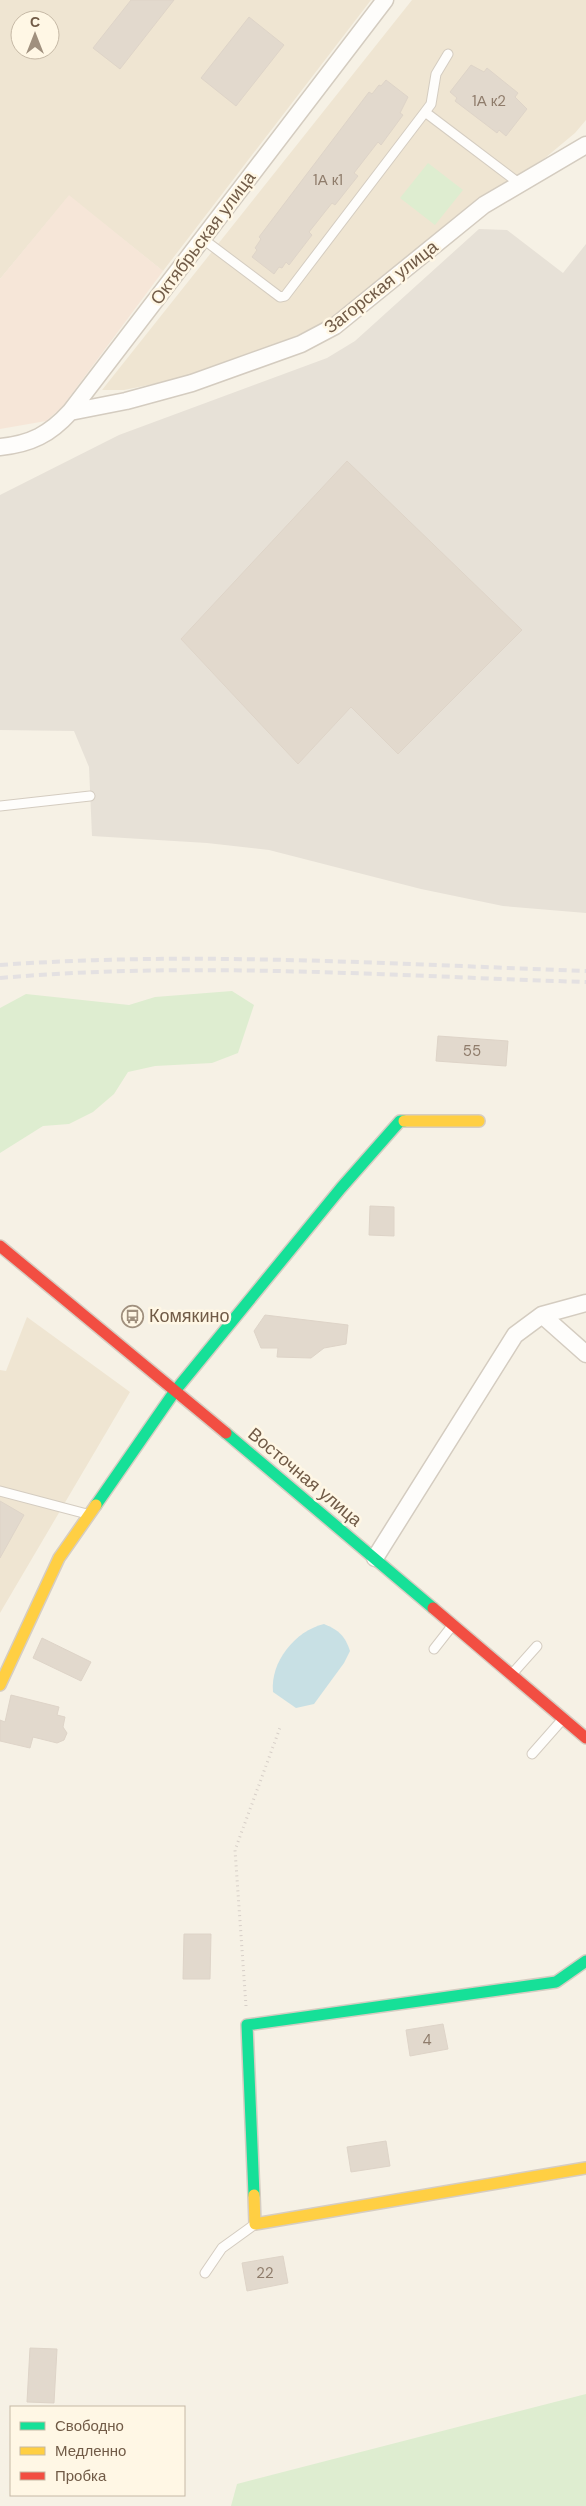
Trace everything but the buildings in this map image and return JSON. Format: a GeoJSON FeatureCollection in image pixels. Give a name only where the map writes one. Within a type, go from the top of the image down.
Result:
{"type":"FeatureCollection","features":[{"type":"Feature","properties":{"kind":"street","name":"Октябрьская улица"},"geometry":{"type":"LineString","coordinates":[[0,447],[35,439],[55,429],[70,412],[385,0]]}},
{"type":"Feature","properties":{"kind":"street","name":"Загорская улица"},"geometry":{"type":"LineString","coordinates":[[70,412],[126,401],[192,384],[301,344],[335,326],[484,205],[584,149]]}},
{"type":"Feature","properties":{"kind":"street"},"geometry":{"type":"LineString","coordinates":[[0,1685],[59,1558],[175,1391],[341,1188],[400,1121],[479,1121]]}},
{"type":"Feature","properties":{"kind":"street","name":"Восточная улица"},"geometry":{"type":"LineString","coordinates":[[0,1246],[375,1558],[586,1738]]}},
{"type":"Feature","properties":{"kind":"street"},"geometry":{"type":"LineString","coordinates":[[375,1558],[515,1335],[542,1315],[586,1303]]}},
{"type":"Feature","properties":{"kind":"street"},"geometry":{"type":"LineString","coordinates":[[542,1315],[586,1354]]}},
{"type":"Feature","properties":{"kind":"street"},"geometry":{"type":"LineString","coordinates":[[586,1962],[556,1982],[247,2025],[255,2224],[586,2168]]}},
{"type":"Feature","properties":{"kind":"lane"},"geometry":{"type":"LineString","coordinates":[[203,239],[280,297],[285,296],[431,104],[436,74],[448,54]]}},
{"type":"Feature","properties":{"kind":"lane"},"geometry":{"type":"LineString","coordinates":[[425,112],[520,184]]}},
{"type":"Feature","properties":{"kind":"lane"},"geometry":{"type":"LineString","coordinates":[[0,806],[90,796]]}},
{"type":"Feature","properties":{"kind":"lane"},"geometry":{"type":"LineString","coordinates":[[0,1491],[89,1515]]}},
{"type":"Feature","properties":{"kind":"lane"},"geometry":{"type":"LineString","coordinates":[[434,1649],[453,1624]]}},
{"type":"Feature","properties":{"kind":"lane"},"geometry":{"type":"LineString","coordinates":[[512,1674],[537,1646]]}},
{"type":"Feature","properties":{"kind":"lane"},"geometry":{"type":"LineString","coordinates":[[532,1754],[563,1718]]}},
{"type":"Feature","properties":{"kind":"lane"},"geometry":{"type":"LineString","coordinates":[[205,2273],[222,2248],[255,2224]]}},
{"type":"Feature","properties":{"kind":"path"},"geometry":{"type":"LineString","coordinates":[[247,2025],[235,1850],[281,1725]]}},
{"type":"Feature","properties":{"kind":"shaded area"},"geometry":{"type":"Polygon","coordinates":[[[0,0],[371,0],[163,271],[69,196],[0,279],[0,0]]]}},
{"type":"Feature","properties":{"kind":"shaded area"},"geometry":{"type":"Polygon","coordinates":[[[412,0],[586,0],[586,120],[575,133],[545,158],[476,201],[332,319],[278,344],[178,379],[124,390],[102,390],[412,0]]]}},
{"type":"Feature","properties":{"kind":"shaded area"},"geometry":{"type":"Polygon","coordinates":[[[69,195],[163,271],[62,407],[46,421],[0,429],[0,279],[69,195]]]}},
{"type":"Feature","properties":{"kind":"shaded area"},"geometry":{"type":"Polygon","coordinates":[[[479,229],[507,230],[563,273],[586,244],[586,913],[503,906],[421,889],[269,850],[207,843],[92,836],[89,767],[74,731],[0,730],[0,495],[119,435],[327,358],[355,341],[479,229]]]}},
{"type":"Feature","properties":{"kind":"shaded area"},"geometry":{"type":"Polygon","coordinates":[[[27,1317],[130,1392],[0,1613],[0,1370],[6,1371],[27,1317]]]}},
{"type":"Feature","properties":{"kind":"green space"},"geometry":{"type":"Polygon","coordinates":[[[428,163],[463,190],[435,225],[400,198],[428,163]]]}},
{"type":"Feature","properties":{"kind":"green space"},"geometry":{"type":"Polygon","coordinates":[[[232,991],[254,1005],[238,1053],[212,1063],[155,1066],[128,1072],[114,1094],[93,1112],[69,1124],[43,1126],[0,1153],[0,1008],[26,994],[129,1005],[155,997],[232,991]]]}},
{"type":"Feature","properties":{"kind":"green space"},"geometry":{"type":"Polygon","coordinates":[[[586,2394],[586,2506],[231,2506],[237,2484],[586,2394]]]}},
{"type":"Feature","properties":{"kind":"water"},"geometry":{"type":"Polygon","coordinates":[[[324,1624],[341,1634],[350,1651],[344,1663],[314,1704],[296,1708],[273,1692],[276,1670],[286,1649],[294,1641],[303,1633],[324,1624]]]}},
{"type":"Feature","properties":{"kind":"railway"},"geometry":{"type":"LineString","coordinates":[[0,965],[146,959],[220,959],[366,962],[586,971]]}},
{"type":"Feature","properties":{"kind":"railway"},"geometry":{"type":"LineString","coordinates":[[0,978],[73,973],[219,970],[586,982]]}},
{"type":"Feature","properties":{"kind":"traffic: fast"},"geometry":{"type":"LineString","coordinates":[[96,1505],[175,1391],[341,1188],[400,1121],[404,1121]]}},
{"type":"Feature","properties":{"kind":"traffic: fast"},"geometry":{"type":"LineString","coordinates":[[226,1433],[433,1608]]}},
{"type":"Feature","properties":{"kind":"traffic: fast"},"geometry":{"type":"LineString","coordinates":[[254,2195],[247,2025],[556,1982],[586,1961]]}},
{"type":"Feature","properties":{"kind":"traffic: slow"},"geometry":{"type":"LineString","coordinates":[[404,1121],[479,1121]]}},
{"type":"Feature","properties":{"kind":"traffic: slow"},"geometry":{"type":"LineString","coordinates":[[0,1685],[59,1558],[96,1505]]}},
{"type":"Feature","properties":{"kind":"traffic: slow"},"geometry":{"type":"LineString","coordinates":[[254,2195],[255,2224],[586,2168]]}},
{"type":"Feature","properties":{"kind":"traffic: jam"},"geometry":{"type":"LineString","coordinates":[[0,1246],[226,1433]]}},
{"type":"Feature","properties":{"kind":"traffic: jam"},"geometry":{"type":"LineString","coordinates":[[433,1608],[586,1738]]}},
{"type":"Feature","properties":{"kind":"place","name":"Комякино"},"geometry":{"type":"Point","coordinates":[133,1316]}}]}
